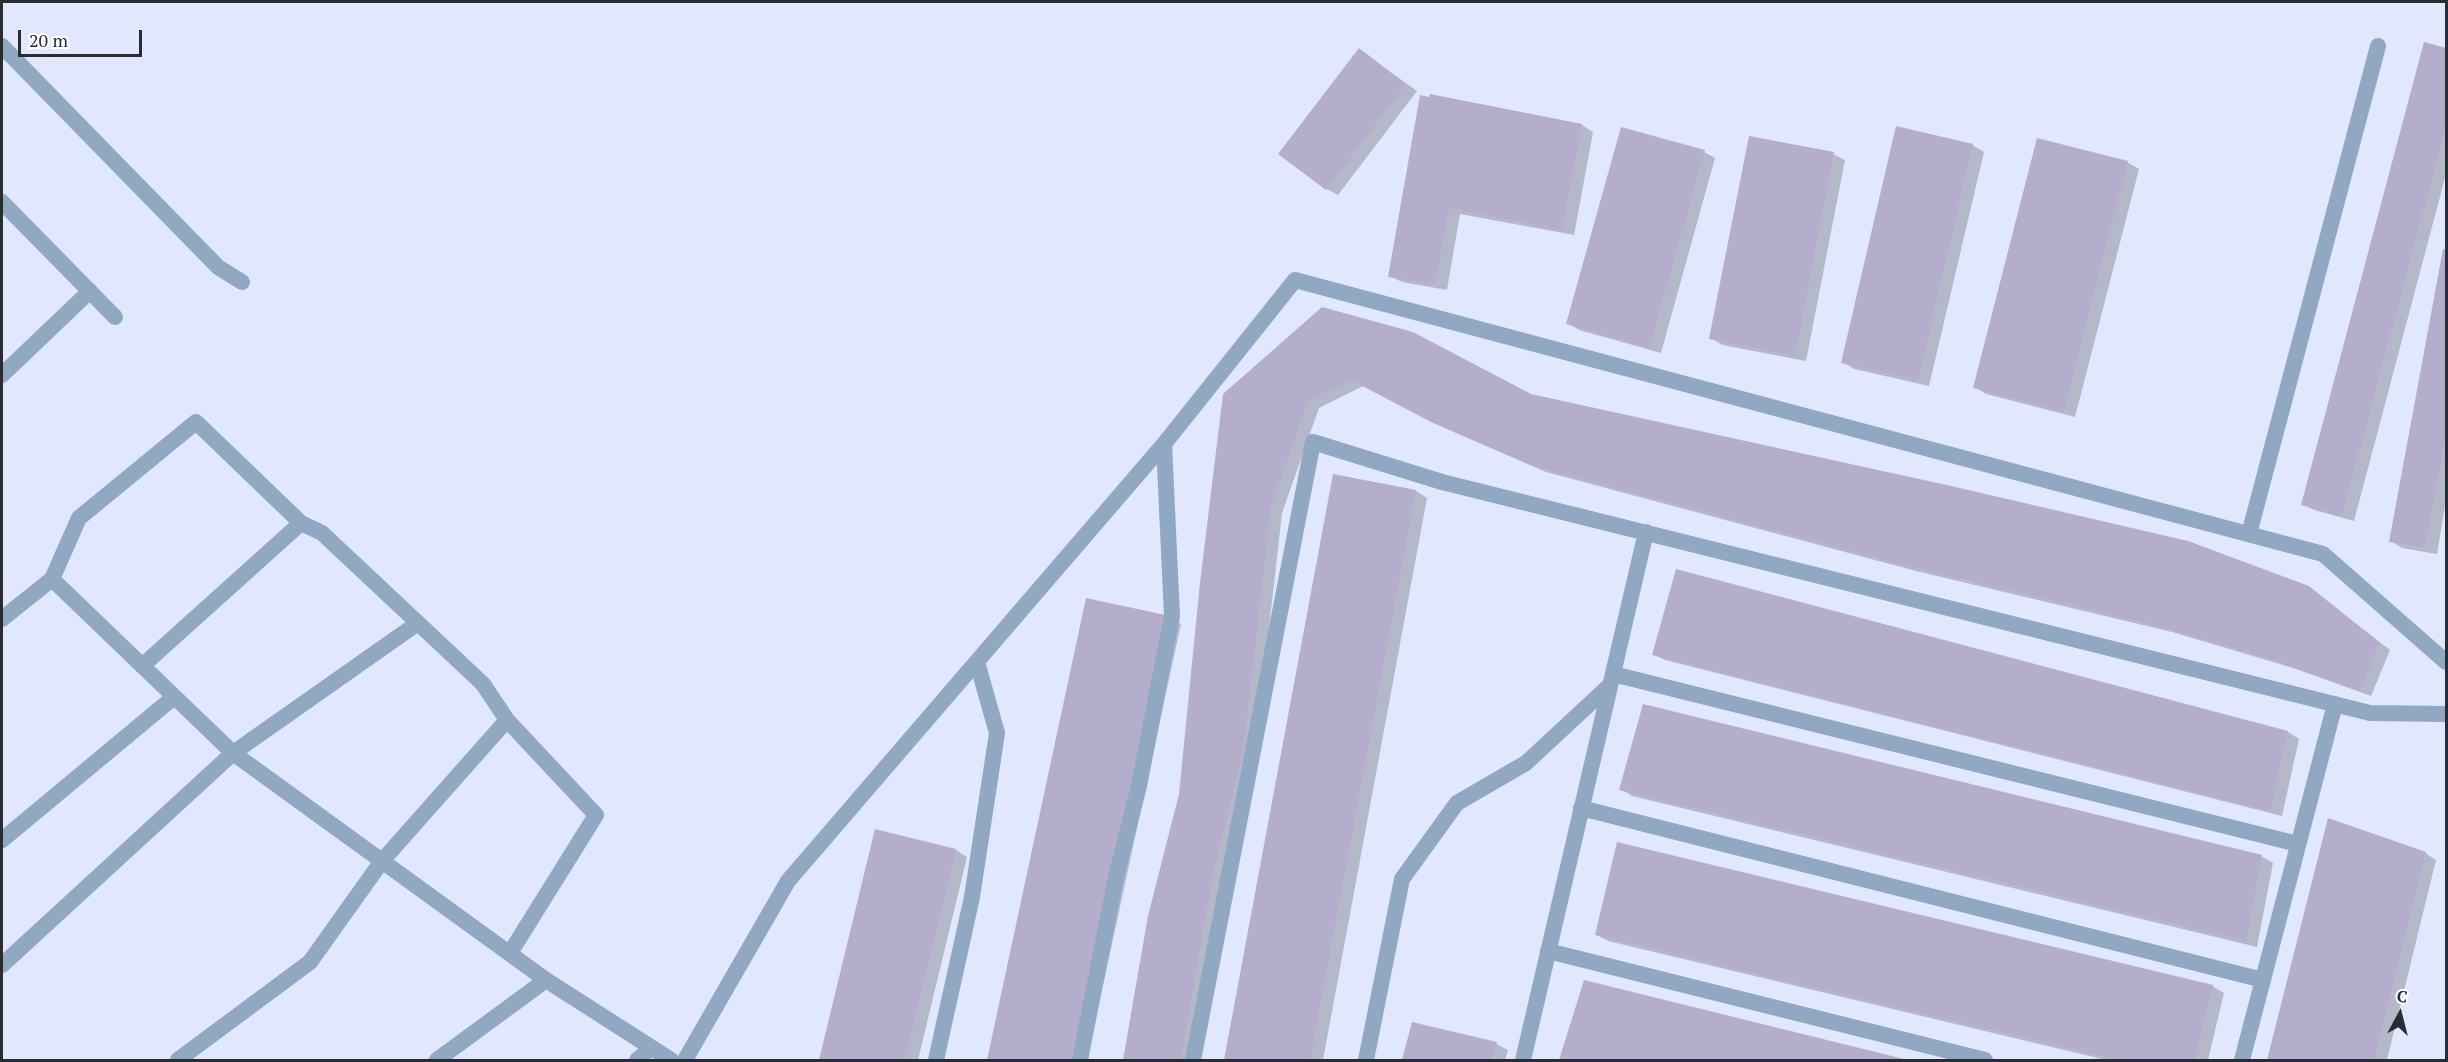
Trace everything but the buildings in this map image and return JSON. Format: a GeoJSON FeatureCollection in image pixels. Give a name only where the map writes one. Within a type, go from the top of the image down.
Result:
{"type":"FeatureCollection","features":[{"type":"Feature","properties":{"kind":"lane"},"geometry":{"type":"LineString","coordinates":[[2,46],[218,267],[242,282]]}},
{"type":"Feature","properties":{"kind":"lane"},"geometry":{"type":"LineString","coordinates":[[2249,534],[2378,46]]}},
{"type":"Feature","properties":{"kind":"lane"},"geometry":{"type":"LineString","coordinates":[[2,202],[115,317]]}},
{"type":"Feature","properties":{"kind":"lane"},"geometry":{"type":"LineString","coordinates":[[685,1060],[788,882],[1164,444],[1295,280],[2323,554],[2446,662]]}},
{"type":"Feature","properties":{"kind":"lane"},"geometry":{"type":"LineString","coordinates":[[2,375],[90,291]]}},
{"type":"Feature","properties":{"kind":"lane"},"geometry":{"type":"LineString","coordinates":[[2,619],[52,579],[79,518],[196,422],[301,523],[322,533],[483,684],[507,720],[596,815],[510,953]]}},
{"type":"Feature","properties":{"kind":"lane"},"geometry":{"type":"LineString","coordinates":[[1193,1060],[1313,442],[1442,482],[2370,713],[2446,714]]}},
{"type":"Feature","properties":{"kind":"lane"},"geometry":{"type":"LineString","coordinates":[[1080,1060],[1116,877],[1139,786],[1172,616],[1164,444]]}},
{"type":"Feature","properties":{"kind":"lane"},"geometry":{"type":"LineString","coordinates":[[142,666],[301,523]]}},
{"type":"Feature","properties":{"kind":"lane"},"geometry":{"type":"LineString","coordinates":[[1523,1060],[1646,532]]}},
{"type":"Feature","properties":{"kind":"lane"},"geometry":{"type":"LineString","coordinates":[[52,579],[233,753],[546,980],[671,1060]]}},
{"type":"Feature","properties":{"kind":"lane"},"geometry":{"type":"LineString","coordinates":[[2,965],[233,753],[418,623]]}},
{"type":"Feature","properties":{"kind":"lane"},"geometry":{"type":"LineString","coordinates":[[936,1060],[972,897],[997,733],[977,662]]}},
{"type":"Feature","properties":{"kind":"lane"},"geometry":{"type":"LineString","coordinates":[[1612,680],[2298,844]]}},
{"type":"Feature","properties":{"kind":"lane"},"geometry":{"type":"LineString","coordinates":[[1366,1060],[1402,879],[1457,803],[1526,763],[1612,680]]}},
{"type":"Feature","properties":{"kind":"lane"},"geometry":{"type":"LineString","coordinates":[[2,840],[174,696]]}},
{"type":"Feature","properties":{"kind":"lane"},"geometry":{"type":"LineString","coordinates":[[2242,1060],[2335,704]]}},
{"type":"Feature","properties":{"kind":"lane"},"geometry":{"type":"LineString","coordinates":[[178,1060],[310,962],[382,861],[507,720]]}},
{"type":"Feature","properties":{"kind":"lane"},"geometry":{"type":"LineString","coordinates":[[1581,808],[2263,980]]}},
{"type":"Feature","properties":{"kind":"lane"},"geometry":{"type":"LineString","coordinates":[[1548,951],[1985,1060]]}},
{"type":"Feature","properties":{"kind":"lane"},"geometry":{"type":"LineString","coordinates":[[437,1060],[546,980]]}},
{"type":"Feature","properties":{"kind":"lane"},"geometry":{"type":"LineString","coordinates":[[637,1060],[651,1048]]}}]}
